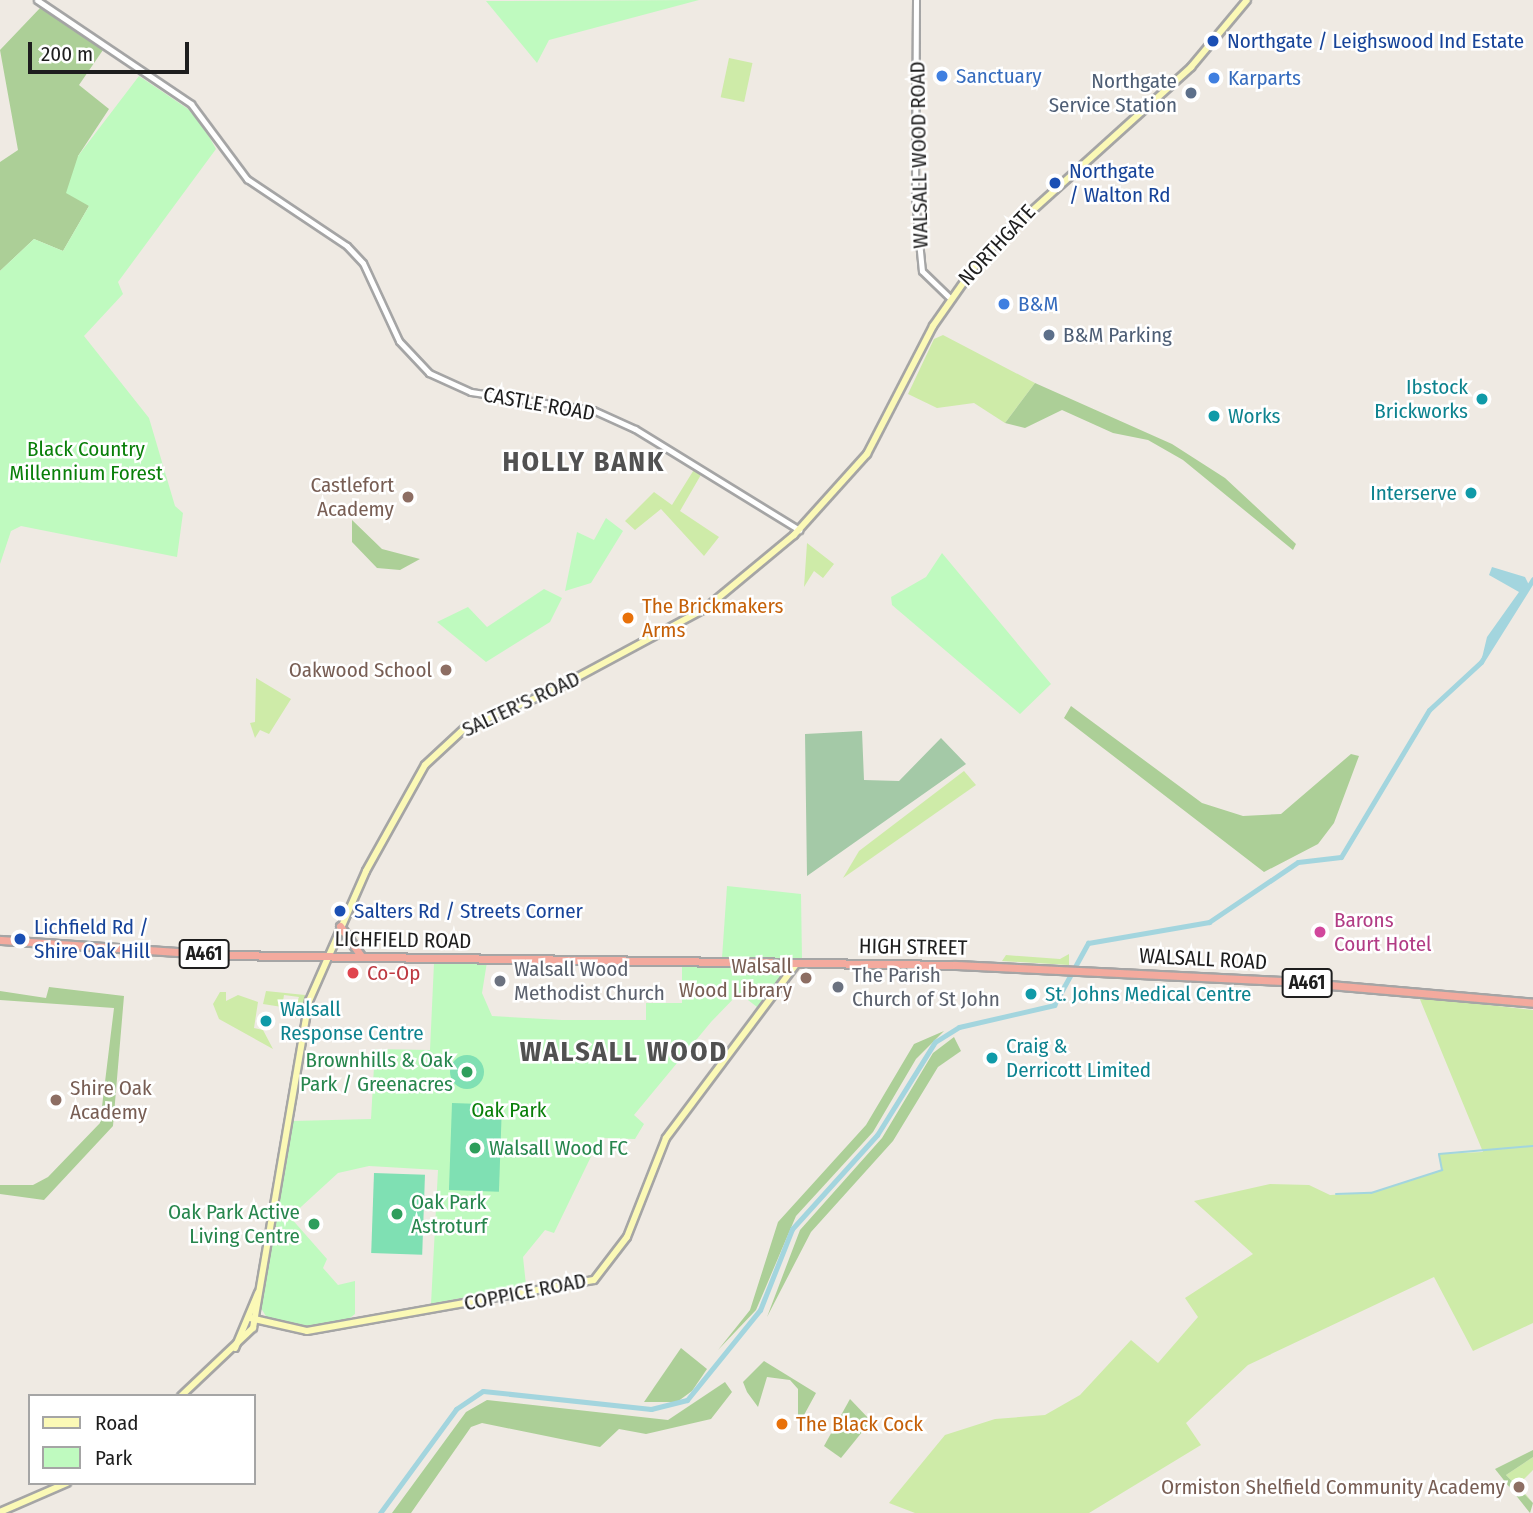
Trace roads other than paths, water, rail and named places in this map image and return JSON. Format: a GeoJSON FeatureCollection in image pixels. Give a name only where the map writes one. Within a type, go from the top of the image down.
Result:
{"type":"FeatureCollection","features":[{"type":"Feature","properties":{"kind":"highway"},"geometry":{"type":"LineString","coordinates":[[340,926],[362,956]]}},
{"type":"Feature","properties":{"kind":"highway","name":"LICHFIELD ROAD"},"geometry":{"type":"LineString","coordinates":[[0,940],[326,956],[806,964]]}},
{"type":"Feature","properties":{"kind":"highway","name":"HIGH STREET"},"geometry":{"type":"LineString","coordinates":[[806,964],[1080,971]]}},
{"type":"Feature","properties":{"kind":"highway","name":"WALSALL ROAD"},"geometry":{"type":"LineString","coordinates":[[1080,971],[1533,1003]]}},
{"type":"Feature","properties":{"kind":"main road","name":"NORTHGATE"},"geometry":{"type":"LineString","coordinates":[[799,530],[867,454],[949,297],[1015,222],[1198,60],[1247,0]]}},
{"type":"Feature","properties":{"kind":"main road","name":"SALTER'S ROAD"},"geometry":{"type":"LineString","coordinates":[[253,1319],[303,1025],[326,956],[340,926],[439,747],[465,728],[552,691],[706,608],[799,530]]}},
{"type":"Feature","properties":{"kind":"main road","name":"COPPICE ROAD"},"geometry":{"type":"LineString","coordinates":[[253,1319],[307,1331],[594,1280],[627,1237],[666,1138],[796,964]]}},
{"type":"Feature","properties":{"kind":"main road"},"geometry":{"type":"LineString","coordinates":[[183,1394],[234,1351],[253,1319]]}},
{"type":"Feature","properties":{"kind":"main road"},"geometry":{"type":"LineString","coordinates":[[0,1512],[62,1485]]}},
{"type":"Feature","properties":{"kind":"street","name":"CASTLE ROAD"},"geometry":{"type":"LineString","coordinates":[[37,0],[191,104],[247,179],[356,255],[399,341],[429,373],[471,392],[593,410],[799,530]]}},
{"type":"Feature","properties":{"kind":"street","name":"WALSALL WOOD ROAD"},"geometry":{"type":"LineString","coordinates":[[916,0],[915,200],[922,271],[949,297]]}},
{"type":"Feature","properties":{"kind":"water"},"geometry":{"type":"Polygon","coordinates":[[[1492,567],[1525,577],[1529,585],[1481,662],[1487,637],[1519,592],[1489,575],[1492,567]]]}},
{"type":"Feature","properties":{"kind":"waterway"},"geometry":{"type":"LineString","coordinates":[[380,1513],[456,1409],[483,1391],[651,1409],[687,1400],[760,1310],[792,1229],[877,1135],[935,1042],[959,1027],[1054,1005],[1088,943],[1209,922],[1298,862],[1341,857],[1429,710],[1481,662],[1533,579]]}},
{"type":"Feature","properties":{"kind":"waterway"},"geometry":{"type":"LineString","coordinates":[[1336,1194],[1371,1193],[1442,1170],[1439,1154],[1533,1146]]}},
{"type":"Feature","properties":{"kind":"place","name":"Northgate / Leighswood Ind Estate"},"geometry":{"type":"Point","coordinates":[1213,41]}},
{"type":"Feature","properties":{"kind":"place","name":"Sanctuary"},"geometry":{"type":"Point","coordinates":[942,76]}},
{"type":"Feature","properties":{"kind":"place","name":"Karparts"},"geometry":{"type":"Point","coordinates":[1214,78]}},
{"type":"Feature","properties":{"kind":"place","name":"Northgate Service Station"},"geometry":{"type":"Point","coordinates":[1191,93]}},
{"type":"Feature","properties":{"kind":"place","name":"Northgate / Walton Rd"},"geometry":{"type":"Point","coordinates":[1055,183]}},
{"type":"Feature","properties":{"kind":"place","name":"B&M"},"geometry":{"type":"Point","coordinates":[1004,304]}},
{"type":"Feature","properties":{"kind":"place","name":"B&M Parking"},"geometry":{"type":"Point","coordinates":[1049,335]}},
{"type":"Feature","properties":{"kind":"place","name":"Ibstock Brickworks"},"geometry":{"type":"Point","coordinates":[1482,399]}},
{"type":"Feature","properties":{"kind":"place","name":"Works"},"geometry":{"type":"Point","coordinates":[1214,416]}},
{"type":"Feature","properties":{"kind":"place","name":"Interserve"},"geometry":{"type":"Point","coordinates":[1471,493]}},
{"type":"Feature","properties":{"kind":"place","name":"Castlefort Academy"},"geometry":{"type":"Point","coordinates":[408,497]}},
{"type":"Feature","properties":{"kind":"place","name":"The Brickmakers Arms"},"geometry":{"type":"Point","coordinates":[628,618]}},
{"type":"Feature","properties":{"kind":"place","name":"Oakwood School"},"geometry":{"type":"Point","coordinates":[446,670]}},
{"type":"Feature","properties":{"kind":"place","name":"Salters Rd / Streets Corner"},"geometry":{"type":"Point","coordinates":[340,911]}},
{"type":"Feature","properties":{"kind":"place","name":"Barons Court Hotel"},"geometry":{"type":"Point","coordinates":[1320,932]}},
{"type":"Feature","properties":{"kind":"place","name":"Lichfield Rd / Shire Oak Hill"},"geometry":{"type":"Point","coordinates":[20,939]}},
{"type":"Feature","properties":{"kind":"place","name":"Co-Op"},"geometry":{"type":"Point","coordinates":[353,973]}},
{"type":"Feature","properties":{"kind":"place","name":"Walsall Wood Library"},"geometry":{"type":"Point","coordinates":[806,978]}},
{"type":"Feature","properties":{"kind":"place","name":"Walsall Wood Methodist Church"},"geometry":{"type":"Point","coordinates":[500,981]}},
{"type":"Feature","properties":{"kind":"place","name":"The Parish Church of St John"},"geometry":{"type":"Point","coordinates":[838,987]}},
{"type":"Feature","properties":{"kind":"place","name":"St. Johns Medical Centre"},"geometry":{"type":"Point","coordinates":[1031,994]}},
{"type":"Feature","properties":{"kind":"place","name":"Walsall Response Centre"},"geometry":{"type":"Point","coordinates":[266,1021]}},
{"type":"Feature","properties":{"kind":"place","name":"Craig & Derricott Limited"},"geometry":{"type":"Point","coordinates":[992,1058]}},
{"type":"Feature","properties":{"kind":"place","name":"Brownhills & Oak Park / Greenacres"},"geometry":{"type":"Point","coordinates":[467,1072]}},
{"type":"Feature","properties":{"kind":"place","name":"Shire Oak Academy"},"geometry":{"type":"Point","coordinates":[56,1100]}},
{"type":"Feature","properties":{"kind":"place","name":"Walsall Wood FC"},"geometry":{"type":"Point","coordinates":[475,1148]}},
{"type":"Feature","properties":{"kind":"place","name":"Oak Park Astroturf"},"geometry":{"type":"Point","coordinates":[397,1214]}},
{"type":"Feature","properties":{"kind":"place","name":"Oak Park Active Living Centre"},"geometry":{"type":"Point","coordinates":[314,1224]}},
{"type":"Feature","properties":{"kind":"place","name":"The Black Cock"},"geometry":{"type":"Point","coordinates":[782,1424]}},
{"type":"Feature","properties":{"kind":"place","name":"Ormiston Shelfield Community Academy"},"geometry":{"type":"Point","coordinates":[1519,1487]}},
{"type":"Feature","properties":{"kind":"district","name":"HOLLY BANK"},"geometry":{"type":"Point","coordinates":[584,462]}},
{"type":"Feature","properties":{"kind":"district","name":"WALSALL WOOD"},"geometry":{"type":"Point","coordinates":[624,1052]}},
{"type":"Feature","properties":{"kind":"park label","name":"Black Country Millennium Forest"},"geometry":{"type":"Point","coordinates":[86,461]}},
{"type":"Feature","properties":{"kind":"park label","name":"Oak Park"},"geometry":{"type":"Point","coordinates":[509,1110]}}]}
